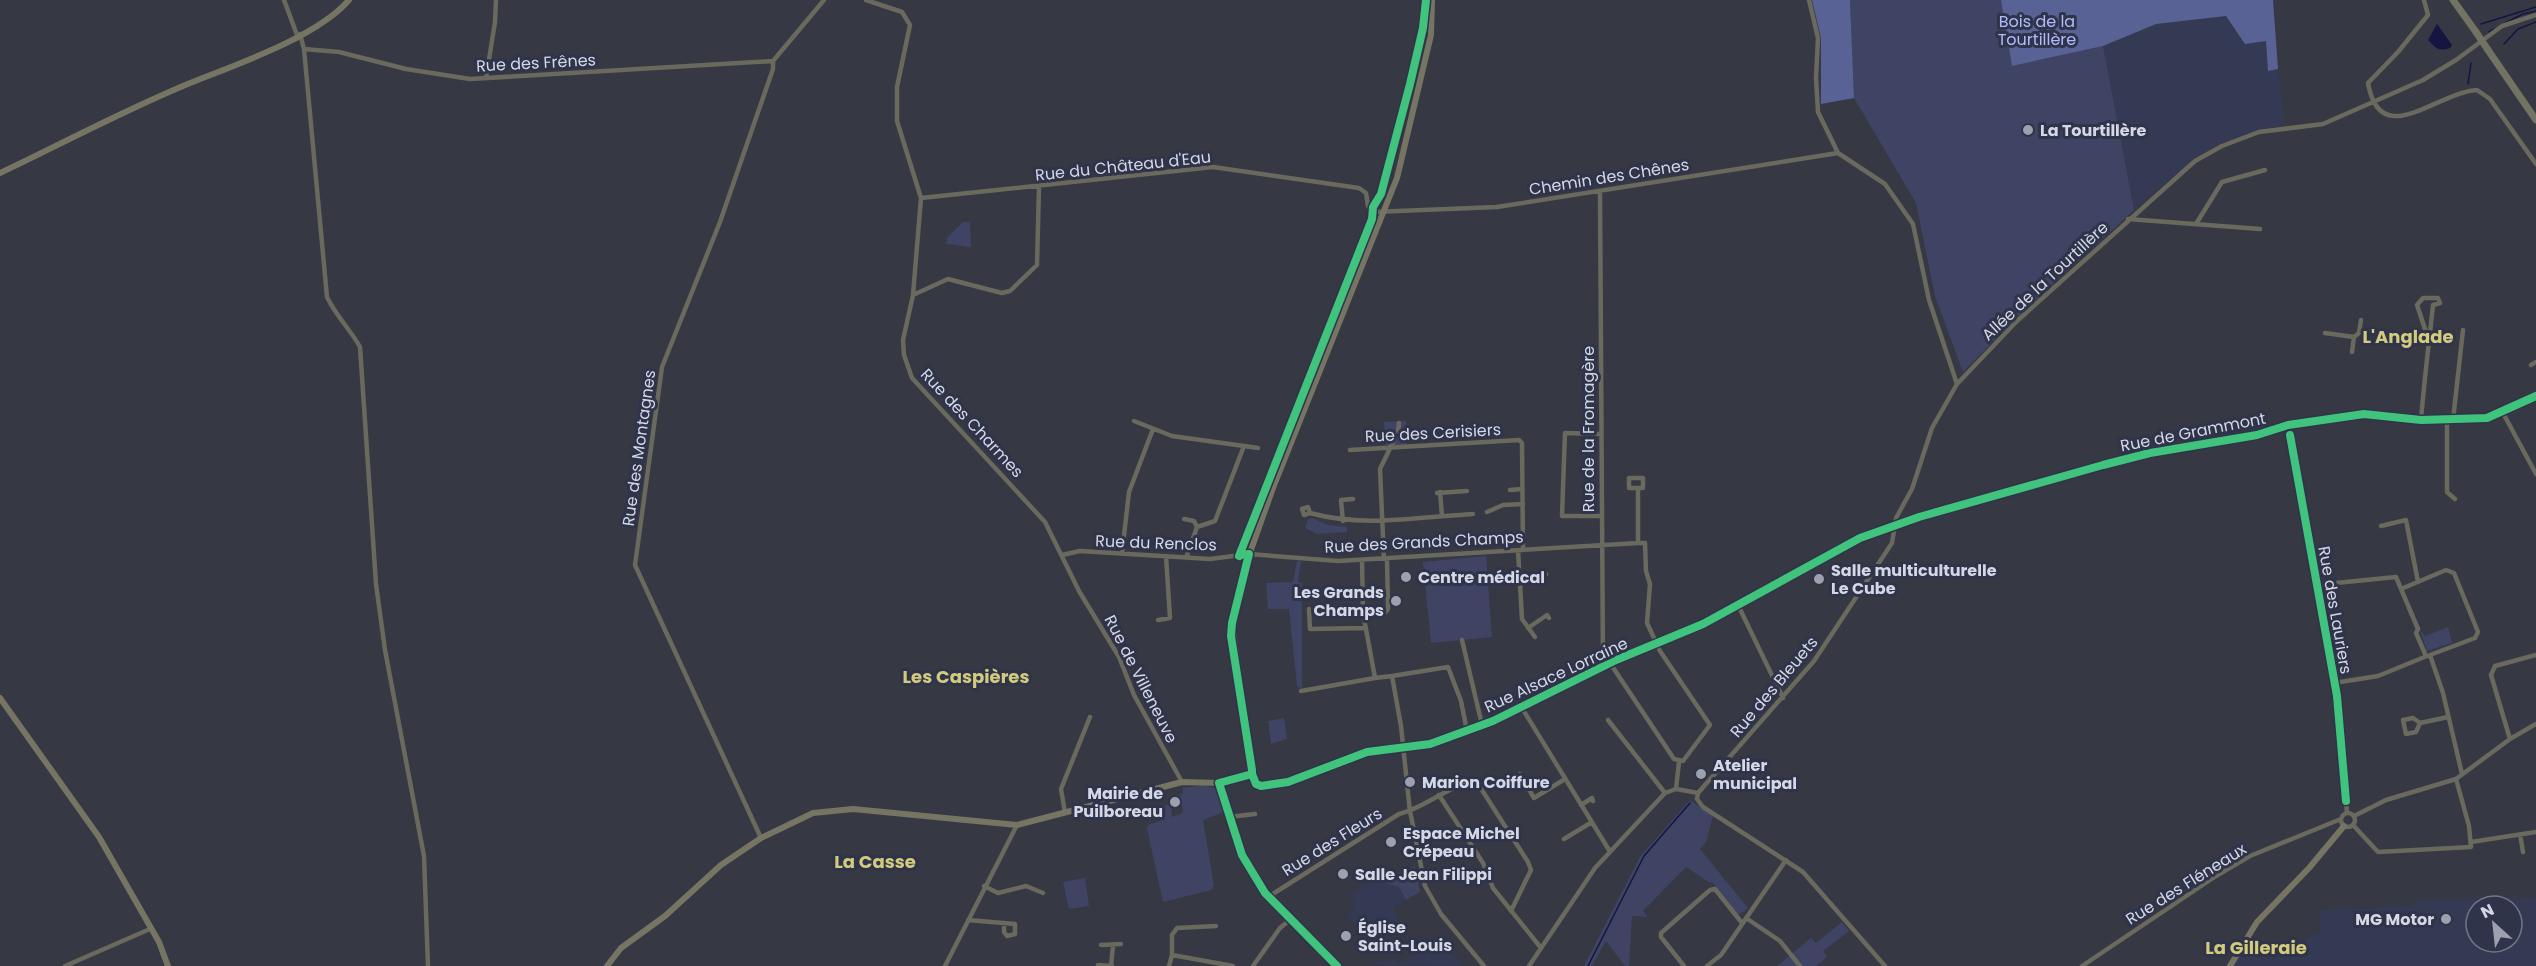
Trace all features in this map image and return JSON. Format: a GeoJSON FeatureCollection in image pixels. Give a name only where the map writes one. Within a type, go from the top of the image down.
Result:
{"type":"FeatureCollection","features":[{"type":"Feature","properties":{"kind":"main road"},"geometry":{"type":"LineString","coordinates":[[2453,0],[2536,120]]}},
{"type":"Feature","properties":{"kind":"street"},"geometry":{"type":"LineString","coordinates":[[285,0],[304,50],[327,297],[334,313],[352,331],[360,347],[376,584],[385,650],[424,856],[428,966]]}},
{"type":"Feature","properties":{"kind":"street"},"geometry":{"type":"LineString","coordinates":[[0,173],[182,86],[251,60],[334,15],[349,0]]}},
{"type":"Feature","properties":{"kind":"street"},"geometry":{"type":"LineString","coordinates":[[486,78],[495,22],[496,0]]}},
{"type":"Feature","properties":{"kind":"street","name":"Rue des Montagnes"},"geometry":{"type":"LineString","coordinates":[[761,838],[635,565],[662,368],[720,222],[773,69],[772,61],[824,0]]}},
{"type":"Feature","properties":{"kind":"street"},"geometry":{"type":"LineString","coordinates":[[866,0],[902,12],[910,25],[897,87],[897,121],[921,198]]}},
{"type":"Feature","properties":{"kind":"street"},"geometry":{"type":"LineString","coordinates":[[607,966],[621,948],[664,916],[721,865],[761,838],[804,816],[840,808],[1014,825],[1182,782],[1219,783],[1252,774],[1231,636],[1232,623],[1256,535],[1397,178],[1431,35],[1432,0]]}},
{"type":"Feature","properties":{"kind":"street"},"geometry":{"type":"LineString","coordinates":[[1809,0],[1818,38],[1816,78],[1818,112],[1838,153],[1885,184],[1913,224],[1929,300],[1957,384]]}},
{"type":"Feature","properties":{"kind":"street"},"geometry":{"type":"LineString","coordinates":[[2424,0],[2428,15],[2398,52],[2368,83],[2373,102],[2380,112],[2391,117],[2402,116],[2462,93],[2477,90],[2490,99],[2536,164]]}},
{"type":"Feature","properties":{"kind":"street","name":"Allée de la Tourtillère"},"geometry":{"type":"LineString","coordinates":[[1895,528],[1896,518],[1912,489],[1932,428],[1957,384],[2017,321],[2127,219],[2204,156],[2222,146],[2259,132],[2323,124],[2423,80],[2456,60],[2502,26],[2536,15]]}},
{"type":"Feature","properties":{"kind":"street","name":"Rue des Frênes"},"geometry":{"type":"LineString","coordinates":[[304,50],[339,52],[395,67],[459,77],[486,78],[772,61]]}},
{"type":"Feature","properties":{"kind":"street","name":"Chemin des Chênes"},"geometry":{"type":"LineString","coordinates":[[1383,212],[1497,207],[1838,153]]}},
{"type":"Feature","properties":{"kind":"street","name":"Rue du Château d'Eau"},"geometry":{"type":"LineString","coordinates":[[921,198],[1213,167],[1359,188],[1366,193],[1368,206],[1372,212],[1383,212]]}},
{"type":"Feature","properties":{"kind":"street"},"geometry":{"type":"LineString","coordinates":[[2196,224],[2222,182],[2265,170]]}},
{"type":"Feature","properties":{"kind":"street"},"geometry":{"type":"LineString","coordinates":[[913,295],[948,279],[1002,293],[1010,291],[1037,265],[1040,187]]}},
{"type":"Feature","properties":{"kind":"street","name":"Rue de la Fromagère"},"geometry":{"type":"LineString","coordinates":[[1600,191],[1602,667]]}},
{"type":"Feature","properties":{"kind":"street","name":"Rue des Charmes"},"geometry":{"type":"LineString","coordinates":[[921,198],[913,295],[903,340],[904,355],[912,378],[1035,509],[1062,555]]}},
{"type":"Feature","properties":{"kind":"street"},"geometry":{"type":"LineString","coordinates":[[2127,219],[2260,229]]}},
{"type":"Feature","properties":{"kind":"street"},"geometry":{"type":"LineString","coordinates":[[2421,420],[2433,305],[2440,302],[2439,298],[2430,297],[2420,300],[2417,308],[2429,341]]}},
{"type":"Feature","properties":{"kind":"street"},"geometry":{"type":"LineString","coordinates":[[2352,352],[2354,337],[2359,333],[2361,320]]}},
{"type":"Feature","properties":{"kind":"street"},"geometry":{"type":"LineString","coordinates":[[2455,499],[2447,492],[2450,420],[2463,330]]}},
{"type":"Feature","properties":{"kind":"street"},"geometry":{"type":"LineString","coordinates":[[2325,333],[2354,337]]}},
{"type":"Feature","properties":{"kind":"street","name":"Rue de Grammont"},"geometry":{"type":"LineString","coordinates":[[1895,528],[1918,517],[2150,453],[2257,435],[2288,425],[2364,414],[2421,420],[2487,418],[2503,413],[2536,396]]}},
{"type":"Feature","properties":{"kind":"street"},"geometry":{"type":"LineString","coordinates":[[2503,413],[2536,474]]}},
{"type":"Feature","properties":{"kind":"street"},"geometry":{"type":"LineString","coordinates":[[1134,421],[1172,436],[1258,448]]}},
{"type":"Feature","properties":{"kind":"street"},"geometry":{"type":"LineString","coordinates":[[1363,613],[1385,613],[1388,609],[1380,469],[1399,423]]}},
{"type":"Feature","properties":{"kind":"street","name":"Rue des Lauriers"},"geometry":{"type":"LineString","coordinates":[[2288,425],[2334,683],[2347,813]]}},
{"type":"Feature","properties":{"kind":"street"},"geometry":{"type":"LineString","coordinates":[[1122,553],[1129,492],[1153,429]]}},
{"type":"Feature","properties":{"kind":"street"},"geometry":{"type":"LineString","coordinates":[[1600,434],[1565,433],[1562,516],[1600,516]]}},
{"type":"Feature","properties":{"kind":"street","name":"Rue des Cerisiers"},"geometry":{"type":"LineString","coordinates":[[1350,450],[1517,440],[1522,443],[1522,489]]}},
{"type":"Feature","properties":{"kind":"street"},"geometry":{"type":"LineString","coordinates":[[1197,527],[1215,521],[1244,446]]}},
{"type":"Feature","properties":{"kind":"street"},"geometry":{"type":"LineString","coordinates":[[1638,488],[1638,543],[1645,543],[1646,571],[1650,584],[1647,623],[1657,644],[1710,725],[1695,748],[1679,762],[1676,789]]}},
{"type":"Feature","properties":{"kind":"street"},"geometry":{"type":"LineString","coordinates":[[1510,490],[1522,489],[1521,550],[1518,576],[1522,619],[1535,637]]}},
{"type":"Feature","properties":{"kind":"street"},"geometry":{"type":"LineString","coordinates":[[1442,516],[1438,493],[1467,491]]}},
{"type":"Feature","properties":{"kind":"street"},"geometry":{"type":"LineString","coordinates":[[1343,521],[1341,500],[1353,499]]}},
{"type":"Feature","properties":{"kind":"street"},"geometry":{"type":"LineString","coordinates":[[1487,512],[1503,505],[1523,504]]}},
{"type":"Feature","properties":{"kind":"street"},"geometry":{"type":"LineString","coordinates":[[1310,513],[1343,521],[1382,521],[1473,514]]}},
{"type":"Feature","properties":{"kind":"street"},"geometry":{"type":"LineString","coordinates":[[1184,519],[1194,521],[1197,527],[1186,558]]}},
{"type":"Feature","properties":{"kind":"street"},"geometry":{"type":"LineString","coordinates":[[2381,526],[2406,520],[2418,582]]}},
{"type":"Feature","properties":{"kind":"street","name":"Rue Alsace Lorraine"},"geometry":{"type":"LineString","coordinates":[[1252,774],[1256,784],[1265,786],[1288,782],[1367,752],[1430,744],[1467,731],[1522,708],[1610,663],[1657,644],[1738,605],[1844,546],[1874,532],[1895,528]]}},
{"type":"Feature","properties":{"kind":"street","name":"Rue des Bleuets"},"geometry":{"type":"LineString","coordinates":[[1698,793],[1814,661],[1892,543],[1895,528]]}},
{"type":"Feature","properties":{"kind":"street","name":"Rue des Grands Champs"},"geometry":{"type":"LineString","coordinates":[[1249,554],[1362,560],[1638,543]]}},
{"type":"Feature","properties":{"kind":"street","name":"Rue du Renclos"},"geometry":{"type":"LineString","coordinates":[[1062,555],[1071,551],[1210,559],[1249,554]]}},
{"type":"Feature","properties":{"kind":"street","name":"Rue de Villeneuve"},"geometry":{"type":"LineString","coordinates":[[1062,555],[1078,591],[1119,657],[1134,695],[1182,782]]}},
{"type":"Feature","properties":{"kind":"street"},"geometry":{"type":"LineString","coordinates":[[1158,620],[1170,618],[1166,556]]}},
{"type":"Feature","properties":{"kind":"street"},"geometry":{"type":"LineString","coordinates":[[1362,560],[1363,613],[1375,678]]}},
{"type":"Feature","properties":{"kind":"street"},"geometry":{"type":"LineString","coordinates":[[2334,683],[2378,676],[2475,638],[2478,632],[2454,573],[2446,570],[2401,589]]}},
{"type":"Feature","properties":{"kind":"street"},"geometry":{"type":"LineString","coordinates":[[1518,576],[1546,574]]}},
{"type":"Feature","properties":{"kind":"street"},"geometry":{"type":"LineString","coordinates":[[2316,585],[2396,577],[2428,655],[2448,717],[2462,774]]}},
{"type":"Feature","properties":{"kind":"street"},"geometry":{"type":"LineString","coordinates":[[1738,605],[1783,698]]}},
{"type":"Feature","properties":{"kind":"street"},"geometry":{"type":"LineString","coordinates":[[1309,609],[1310,629],[1365,627]]}},
{"type":"Feature","properties":{"kind":"street"},"geometry":{"type":"LineString","coordinates":[[1528,628],[1546,615],[1549,618]]}},
{"type":"Feature","properties":{"kind":"street"},"geometry":{"type":"LineString","coordinates":[[1462,640],[1482,725]]}},
{"type":"Feature","properties":{"kind":"street"},"geometry":{"type":"LineString","coordinates":[[2510,739],[2491,675],[2495,666],[2536,655]]}},
{"type":"Feature","properties":{"kind":"street"},"geometry":{"type":"LineString","coordinates":[[1610,663],[1674,759],[1679,762]]}},
{"type":"Feature","properties":{"kind":"street"},"geometry":{"type":"LineString","coordinates":[[1301,691],[1448,667],[1461,701],[1467,731]]}},
{"type":"Feature","properties":{"kind":"street"},"geometry":{"type":"LineString","coordinates":[[1392,676],[1410,812],[1425,886],[1441,914],[1484,966]]}},
{"type":"Feature","properties":{"kind":"street"},"geometry":{"type":"LineString","coordinates":[[0,698],[99,837],[159,942],[168,966]]}},
{"type":"Feature","properties":{"kind":"street"},"geometry":{"type":"LineString","coordinates":[[1522,708],[1609,850]]}},
{"type":"Feature","properties":{"kind":"street"},"geometry":{"type":"LineString","coordinates":[[1065,813],[1061,789],[1090,717]]}},
{"type":"Feature","properties":{"kind":"street"},"geometry":{"type":"LineString","coordinates":[[2420,723],[2448,717]]}},
{"type":"Feature","properties":{"kind":"street"},"geometry":{"type":"LineString","coordinates":[[1608,720],[1665,793]]}},
{"type":"Feature","properties":{"kind":"street"},"geometry":{"type":"LineString","coordinates":[[2230,966],[2257,922],[2309,868],[2343,823],[2347,813],[2354,816],[2386,800],[2456,779],[2510,739],[2536,724]]}},
{"type":"Feature","properties":{"kind":"street"},"geometry":{"type":"LineString","coordinates":[[1520,774],[1534,798],[1565,778]]}},
{"type":"Feature","properties":{"kind":"street"},"geometry":{"type":"LineString","coordinates":[[2343,823],[2353,825],[2374,850],[2380,852],[2471,847],[2456,779]]}},
{"type":"Feature","properties":{"kind":"street","name":"Rue des Fleurs"},"geometry":{"type":"LineString","coordinates":[[1268,897],[1399,814],[1410,812],[1439,795],[1469,782],[1480,787],[1528,862],[1530,877],[1511,911]]}},
{"type":"Feature","properties":{"kind":"street"},"geometry":{"type":"LineString","coordinates":[[1219,783],[1242,855],[1268,897],[1292,918],[1337,966]]}},
{"type":"Feature","properties":{"kind":"street"},"geometry":{"type":"LineString","coordinates":[[1529,966],[1609,850],[1665,793],[1676,789],[1698,793],[1698,799],[1703,807],[1803,872],[1885,966]]}},
{"type":"Feature","properties":{"kind":"street"},"geometry":{"type":"LineString","coordinates":[[1439,795],[1483,863],[1493,888],[1541,948]]}},
{"type":"Feature","properties":{"kind":"street"},"geometry":{"type":"LineString","coordinates":[[1581,805],[1592,798],[1593,801]]}},
{"type":"Feature","properties":{"kind":"street"},"geometry":{"type":"LineString","coordinates":[[1229,817],[1255,814]]}},
{"type":"Feature","properties":{"kind":"street"},"geometry":{"type":"LineString","coordinates":[[2353,825],[2354,816]]}},
{"type":"Feature","properties":{"kind":"street"},"geometry":{"type":"LineString","coordinates":[[1564,839],[1592,822]]}},
{"type":"Feature","properties":{"kind":"street","name":"Rue des Fléneaux"},"geometry":{"type":"LineString","coordinates":[[2082,966],[2216,876],[2261,852],[2343,823]]}},
{"type":"Feature","properties":{"kind":"street"},"geometry":{"type":"LineString","coordinates":[[945,966],[1014,825]]}},
{"type":"Feature","properties":{"kind":"street"},"geometry":{"type":"LineString","coordinates":[[2471,842],[2536,832]]}},
{"type":"Feature","properties":{"kind":"street"},"geometry":{"type":"LineString","coordinates":[[2520,834],[2523,852]]}},
{"type":"Feature","properties":{"kind":"street"},"geometry":{"type":"LineString","coordinates":[[1707,966],[1721,955],[1786,860]]}},
{"type":"Feature","properties":{"kind":"street"},"geometry":{"type":"LineString","coordinates":[[984,886],[998,893],[1026,886],[1044,893]]}},
{"type":"Feature","properties":{"kind":"street"},"geometry":{"type":"LineString","coordinates":[[1684,966],[1661,937],[1661,933],[1710,890],[1715,890],[1744,921],[1780,941],[1798,965]]}},
{"type":"Feature","properties":{"kind":"street"},"geometry":{"type":"LineString","coordinates":[[1253,966],[1280,928],[1292,918]]}},
{"type":"Feature","properties":{"kind":"street"},"geometry":{"type":"LineString","coordinates":[[968,920],[1004,923]]}},
{"type":"Feature","properties":{"kind":"street"},"geometry":{"type":"LineString","coordinates":[[1169,966],[1172,955],[1172,935],[1177,928],[1215,926]]}},
{"type":"Feature","properties":{"kind":"street"},"geometry":{"type":"LineString","coordinates":[[65,966],[150,929]]}},
{"type":"Feature","properties":{"kind":"street"},"geometry":{"type":"LineString","coordinates":[[1101,945],[1121,944]]}},
{"type":"Feature","properties":{"kind":"street"},"geometry":{"type":"LineString","coordinates":[[1098,965],[1112,966],[1113,945]]}},
{"type":"Feature","properties":{"kind":"street"},"geometry":{"type":"LineString","coordinates":[[1172,955],[1233,966]]}},
{"type":"Feature","properties":{"kind":"shaded area"},"geometry":{"type":"Polygon","coordinates":[[[1850,0],[2001,0],[2012,66],[2103,46],[2134,210],[2015,319],[1963,372],[1935,296],[1916,203],[1854,98],[1850,0]]]}},
{"type":"Feature","properties":{"kind":"shaded area"},"geometry":{"type":"Polygon","coordinates":[[[2226,16],[2245,44],[2266,41],[2268,70],[2278,69],[2285,124],[2222,143],[2194,158],[2134,210],[2103,46],[2156,24],[2226,16]]]}},
{"type":"Feature","properties":{"kind":"shaded area"},"geometry":{"type":"Polygon","coordinates":[[[2437,24],[2452,45],[2450,48],[2443,50],[2437,48],[2428,40],[2437,24]]]}},
{"type":"Feature","properties":{"kind":"shaded area"},"geometry":{"type":"Polygon","coordinates":[[[963,222],[970,222],[971,247],[946,244],[947,238],[963,222]]]}},
{"type":"Feature","properties":{"kind":"shaded area"},"geometry":{"type":"Polygon","coordinates":[[[1406,421],[1407,446],[1385,445],[1384,422],[1406,421]]]}},
{"type":"Feature","properties":{"kind":"shaded area"},"geometry":{"type":"Polygon","coordinates":[[[1312,518],[1328,525],[1347,527],[1347,532],[1317,534],[1305,528],[1308,519],[1312,518]]]}},
{"type":"Feature","properties":{"kind":"shaded area"},"geometry":{"type":"Polygon","coordinates":[[[1486,556],[1492,637],[1431,643],[1423,562],[1486,556]]]}},
{"type":"Feature","properties":{"kind":"shaded area"},"geometry":{"type":"Polygon","coordinates":[[[1297,561],[1301,561],[1298,582],[1302,583],[1302,689],[1297,686],[1289,609],[1268,609],[1266,583],[1293,582],[1297,561]]]}},
{"type":"Feature","properties":{"kind":"shaded area"},"geometry":{"type":"Polygon","coordinates":[[[2448,627],[2452,643],[2427,651],[2420,630],[2425,636],[2448,627]]]}},
{"type":"Feature","properties":{"kind":"shaded area"},"geometry":{"type":"Polygon","coordinates":[[[1284,718],[1287,739],[1271,744],[1268,721],[1284,718]]]}},
{"type":"Feature","properties":{"kind":"shaded area"},"geometry":{"type":"Polygon","coordinates":[[[1204,785],[1217,789],[1224,812],[1203,820],[1214,886],[1211,890],[1163,902],[1148,825],[1162,820],[1163,806],[1171,804],[1172,817],[1183,813],[1180,794],[1183,793],[1183,788],[1204,785]]]}},
{"type":"Feature","properties":{"kind":"shaded area"},"geometry":{"type":"Polygon","coordinates":[[[1690,800],[1713,816],[1706,842],[1700,849],[1748,908],[1738,915],[1712,882],[1710,883],[1686,867],[1643,911],[1648,917],[1632,916],[1629,966],[1625,966],[1606,941],[1592,966],[1584,966],[1640,857],[1690,800]]]}},
{"type":"Feature","properties":{"kind":"shaded area"},"geometry":{"type":"Polygon","coordinates":[[[1415,866],[1420,892],[1406,900],[1399,887],[1378,881],[1415,866]]]}},
{"type":"Feature","properties":{"kind":"shaded area"},"geometry":{"type":"Polygon","coordinates":[[[1085,878],[1089,906],[1069,909],[1063,882],[1085,878]]]}},
{"type":"Feature","properties":{"kind":"shaded area"},"geometry":{"type":"Polygon","coordinates":[[[1377,879],[1379,882],[1399,887],[1406,900],[1393,907],[1399,920],[1361,936],[1348,913],[1354,910],[1352,906],[1355,904],[1351,895],[1359,892],[1358,888],[1377,879]]]}},
{"type":"Feature","properties":{"kind":"shaded area"},"geometry":{"type":"Polygon","coordinates":[[[2524,898],[2536,898],[2536,966],[2230,966],[2236,956],[2308,957],[2306,939],[2321,931],[2318,910],[2413,906],[2416,901],[2464,899],[2464,954],[2524,954],[2524,898]]]}},
{"type":"Feature","properties":{"kind":"shaded area"},"geometry":{"type":"Polygon","coordinates":[[[1842,922],[1849,931],[1823,951],[1827,957],[1816,966],[1777,966],[1811,938],[1816,943],[1842,922]]]}},
{"type":"Feature","properties":{"kind":"shaded area"},"geometry":{"type":"Polygon","coordinates":[[[1441,940],[1462,966],[1374,965],[1376,961],[1381,962],[1393,956],[1398,964],[1441,940]]]}},
{"type":"Feature","properties":{"kind":"green space"},"geometry":{"type":"Polygon","coordinates":[[[1812,0],[1850,0],[1854,98],[1821,104],[1821,38],[1812,0]]]}},
{"type":"Feature","properties":{"kind":"green space","name":"Bois de la Tourtillère"},"geometry":{"type":"Polygon","coordinates":[[[2001,0],[2273,0],[2278,69],[2268,71],[2266,41],[2245,44],[2226,16],[2156,24],[2103,46],[2012,66],[2001,0]]]}},
{"type":"Feature","properties":{"kind":"waterway"},"geometry":{"type":"LineString","coordinates":[[2481,24],[2536,7]]}},
{"type":"Feature","properties":{"kind":"waterway"},"geometry":{"type":"LineString","coordinates":[[2501,25],[2523,14],[2536,11]]}},
{"type":"Feature","properties":{"kind":"waterway"},"geometry":{"type":"LineString","coordinates":[[2504,44],[2518,29],[2536,22]]}},
{"type":"Feature","properties":{"kind":"waterway"},"geometry":{"type":"LineString","coordinates":[[2489,32],[2494,29]]}},
{"type":"Feature","properties":{"kind":"waterway"},"geometry":{"type":"LineString","coordinates":[[2468,84],[2471,63]]}},
{"type":"Feature","properties":{"kind":"waterway"},"geometry":{"type":"LineString","coordinates":[[1588,966],[1644,856],[1690,803]]}},
{"type":"Feature","properties":{"kind":"cycle path"},"geometry":{"type":"LineString","coordinates":[[1239,556],[1372,219],[1373,207],[1381,194],[1423,28],[1426,0]]}},
{"type":"Feature","properties":{"kind":"cycle path"},"geometry":{"type":"LineString","coordinates":[[1252,774],[1256,784],[1261,786],[1288,782],[1367,752],[1430,744],[1493,721],[1616,660],[1703,624],[1860,538],[1919,517],[2150,453],[2257,435],[2288,425],[2364,414],[2421,420],[2487,418],[2536,396]]}},
{"type":"Feature","properties":{"kind":"cycle path"},"geometry":{"type":"LineString","coordinates":[[2290,435],[2337,696],[2346,801]]}},
{"type":"Feature","properties":{"kind":"cycle path"},"geometry":{"type":"LineString","coordinates":[[1241,555],[1249,554],[1232,623],[1231,636],[1252,774],[1219,783],[1242,855],[1265,893],[1337,966]]}},
{"type":"Feature","properties":{"kind":"place","name":"La Tourtillère"},"geometry":{"type":"Point","coordinates":[2028,130]}},
{"type":"Feature","properties":{"kind":"place","name":"Centre médical"},"geometry":{"type":"Point","coordinates":[1406,577]}},
{"type":"Feature","properties":{"kind":"place","name":"Salle multiculturelle Le Cube"},"geometry":{"type":"Point","coordinates":[1819,579]}},
{"type":"Feature","properties":{"kind":"place","name":"Les Grands Champs"},"geometry":{"type":"Point","coordinates":[1396,601]}},
{"type":"Feature","properties":{"kind":"place","name":"Atelier municipal"},"geometry":{"type":"Point","coordinates":[1701,774]}},
{"type":"Feature","properties":{"kind":"place","name":"Marion Coiffure"},"geometry":{"type":"Point","coordinates":[1410,782]}},
{"type":"Feature","properties":{"kind":"place","name":"Mairie de Puilboreau"},"geometry":{"type":"Point","coordinates":[1175,802]}},
{"type":"Feature","properties":{"kind":"place","name":"Espace Michel Crépeau"},"geometry":{"type":"Point","coordinates":[1391,842]}},
{"type":"Feature","properties":{"kind":"place","name":"Salle Jean Filippi"},"geometry":{"type":"Point","coordinates":[1343,874]}},
{"type":"Feature","properties":{"kind":"place","name":"MG Motor"},"geometry":{"type":"Point","coordinates":[2446,919]}},
{"type":"Feature","properties":{"kind":"place","name":"Église Saint-Louis"},"geometry":{"type":"Point","coordinates":[1346,936]}},
{"type":"Feature","properties":{"kind":"district","name":"L'Anglade"},"geometry":{"type":"Point","coordinates":[2408,336]}},
{"type":"Feature","properties":{"kind":"district","name":"Les Caspières"},"geometry":{"type":"Point","coordinates":[966,676]}},
{"type":"Feature","properties":{"kind":"district","name":"La Casse"},"geometry":{"type":"Point","coordinates":[875,861]}},
{"type":"Feature","properties":{"kind":"district","name":"La Gilleraie"},"geometry":{"type":"Point","coordinates":[2256,947]}}]}
